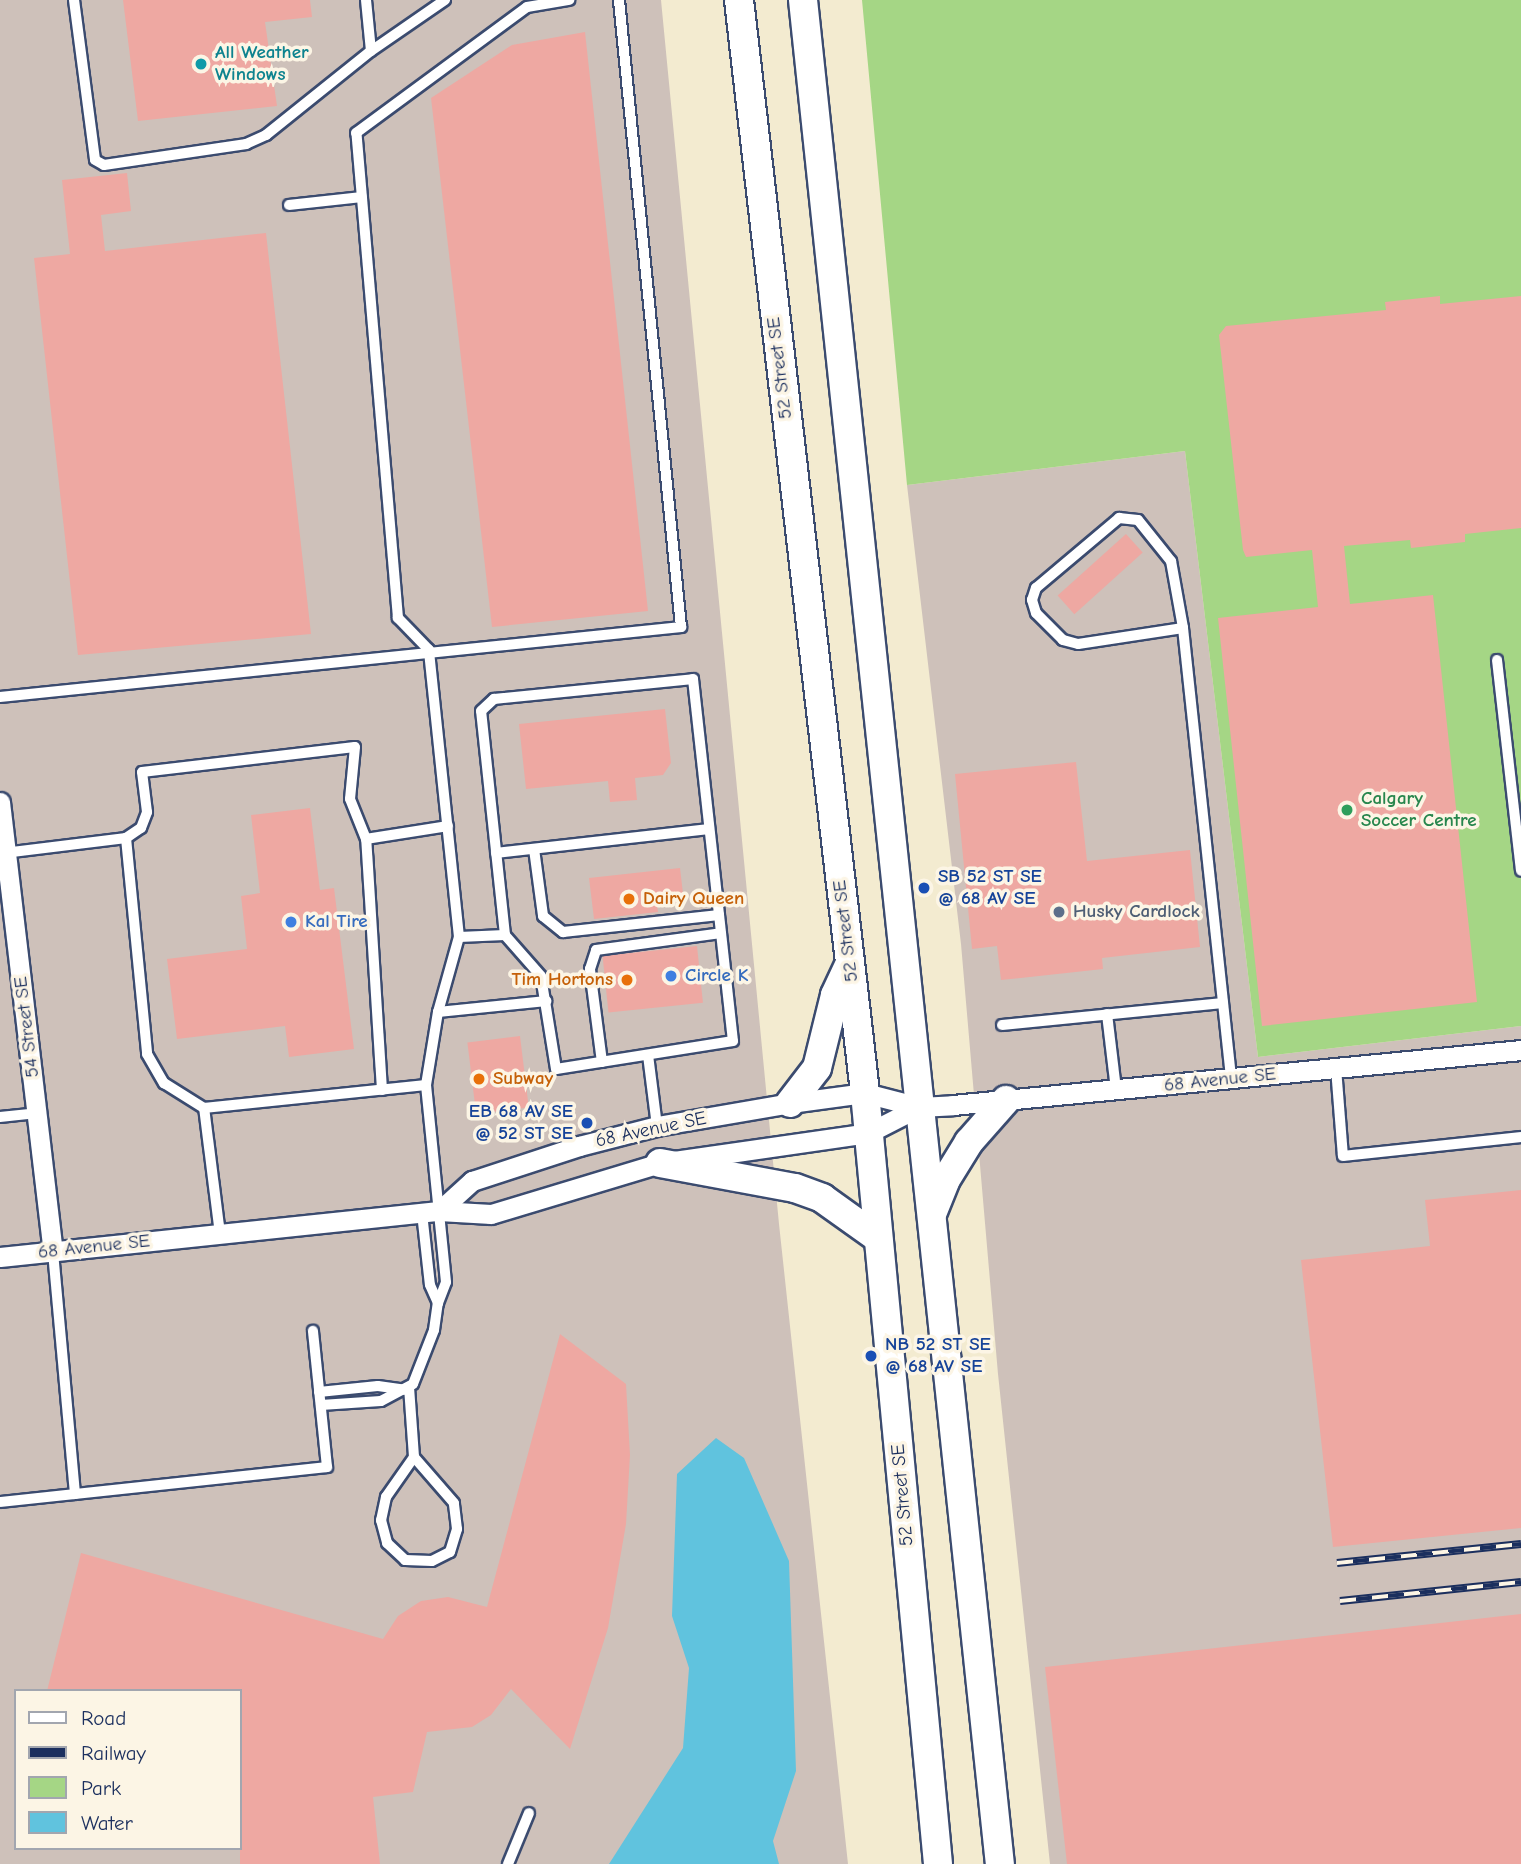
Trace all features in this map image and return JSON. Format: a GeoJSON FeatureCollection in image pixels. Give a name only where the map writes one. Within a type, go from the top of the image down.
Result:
{"type":"FeatureCollection","features":[{"type":"Feature","properties":{"kind":"main road","name":"52 Street SE"},"geometry":{"type":"LineString","coordinates":[[739,0],[865,1093],[938,1864]]}},
{"type":"Feature","properties":{"kind":"main road"},"geometry":{"type":"LineString","coordinates":[[803,0],[1000,1864]]}},
{"type":"Feature","properties":{"kind":"main road"},"geometry":{"type":"LineString","coordinates":[[790,1103],[817,1068],[835,995],[849,965]]}},
{"type":"Feature","properties":{"kind":"main road"},"geometry":{"type":"LineString","coordinates":[[931,1216],[945,1181],[970,1142],[1006,1100]]}},
{"type":"Feature","properties":{"kind":"main road"},"geometry":{"type":"LineString","coordinates":[[660,1163],[795,1188],[822,1198],[878,1238]]}},
{"type":"Feature","properties":{"kind":"street","name":"54 Street SE"},"geometry":{"type":"LineString","coordinates":[[0,802],[3,853],[53,1252]]}},
{"type":"Feature","properties":{"kind":"street","name":"68 Avenue SE"},"geometry":{"type":"LineString","coordinates":[[431,1212],[472,1181],[657,1126],[790,1103],[865,1093],[919,1107],[1521,1050]]}},
{"type":"Feature","properties":{"kind":"street","name":"68 Avenue SE"},"geometry":{"type":"LineString","coordinates":[[0,1257],[431,1212],[491,1214],[660,1163],[868,1133],[919,1107]]}},
{"type":"Feature","properties":{"kind":"lane"},"geometry":{"type":"LineString","coordinates":[[74,0],[95,160],[104,165],[246,144],[266,135],[372,51],[445,0]]}},
{"type":"Feature","properties":{"kind":"lane"},"geometry":{"type":"LineString","coordinates":[[366,0],[372,51]]}},
{"type":"Feature","properties":{"kind":"lane"},"geometry":{"type":"LineString","coordinates":[[438,1303],[430,1285],[431,1212],[426,1085],[438,1012],[459,937],[429,650],[398,618],[356,133],[527,7],[569,0]]}},
{"type":"Feature","properties":{"kind":"lane"},"geometry":{"type":"LineString","coordinates":[[0,697],[429,650],[681,627],[619,0]]}},
{"type":"Feature","properties":{"kind":"lane"},"geometry":{"type":"LineString","coordinates":[[289,205],[362,197]]}},
{"type":"Feature","properties":{"kind":"lane"},"geometry":{"type":"LineString","coordinates":[[1183,628],[1078,644],[1063,640],[1035,613],[1032,600],[1036,588],[1119,518],[1129,517],[1147,530],[1171,561],[1183,628],[1231,1079]]}},
{"type":"Feature","properties":{"kind":"lane"},"geometry":{"type":"LineString","coordinates":[[1497,660],[1521,871]]}},
{"type":"Feature","properties":{"kind":"lane"},"geometry":{"type":"LineString","coordinates":[[693,679],[709,829],[733,1041],[556,1069],[541,976],[505,935],[481,711],[494,699],[693,679]]}},
{"type":"Feature","properties":{"kind":"lane"},"geometry":{"type":"LineString","coordinates":[[3,853],[126,838],[141,828],[147,812],[142,772],[355,747],[350,799],[366,839],[382,1090]]}},
{"type":"Feature","properties":{"kind":"lane"},"geometry":{"type":"LineString","coordinates":[[366,839],[448,826]]}},
{"type":"Feature","properties":{"kind":"lane"},"geometry":{"type":"LineString","coordinates":[[496,853],[709,829]]}},
{"type":"Feature","properties":{"kind":"lane"},"geometry":{"type":"LineString","coordinates":[[126,838],[146,1054],[164,1083],[204,1108],[426,1085]]}},
{"type":"Feature","properties":{"kind":"lane"},"geometry":{"type":"LineString","coordinates":[[534,849],[543,916],[563,932],[719,915]]}},
{"type":"Feature","properties":{"kind":"lane"},"geometry":{"type":"LineString","coordinates":[[602,1062],[590,969],[596,950],[721,933]]}},
{"type":"Feature","properties":{"kind":"lane"},"geometry":{"type":"LineString","coordinates":[[459,937],[505,935]]}},
{"type":"Feature","properties":{"kind":"lane"},"geometry":{"type":"LineString","coordinates":[[438,1012],[545,1001]]}},
{"type":"Feature","properties":{"kind":"lane"},"geometry":{"type":"LineString","coordinates":[[1002,1025],[1223,1003]]}},
{"type":"Feature","properties":{"kind":"lane"},"geometry":{"type":"LineString","coordinates":[[1107,1014],[1116,1090]]}},
{"type":"Feature","properties":{"kind":"lane"},"geometry":{"type":"LineString","coordinates":[[648,1055],[657,1126]]}},
{"type":"Feature","properties":{"kind":"lane"},"geometry":{"type":"LineString","coordinates":[[1336,1068],[1343,1156],[1521,1137]]}},
{"type":"Feature","properties":{"kind":"lane"},"geometry":{"type":"LineString","coordinates":[[204,1108],[220,1234]]}},
{"type":"Feature","properties":{"kind":"lane"},"geometry":{"type":"LineString","coordinates":[[0,1117],[37,1113]]}},
{"type":"Feature","properties":{"kind":"lane"},"geometry":{"type":"LineString","coordinates":[[321,1405],[381,1401],[407,1388],[418,1377],[446,1282],[431,1212]]}},
{"type":"Feature","properties":{"kind":"lane"},"geometry":{"type":"LineString","coordinates":[[53,1252],[75,1494]]}},
{"type":"Feature","properties":{"kind":"lane"},"geometry":{"type":"LineString","coordinates":[[0,1503],[327,1467],[313,1332]]}},
{"type":"Feature","properties":{"kind":"lane"},"geometry":{"type":"LineString","coordinates":[[319,1392],[378,1386],[407,1388]]}},
{"type":"Feature","properties":{"kind":"lane"},"geometry":{"type":"LineString","coordinates":[[407,1388],[414,1457],[454,1503],[457,1529],[450,1552],[432,1561],[405,1560],[387,1543],[381,1520],[386,1497],[414,1457]]}},
{"type":"Feature","properties":{"kind":"lane"},"geometry":{"type":"LineString","coordinates":[[508,1864],[529,1813]]}},
{"type":"Feature","properties":{"kind":"shaded area"},"geometry":{"type":"Polygon","coordinates":[[[0,0],[661,0],[779,1224],[848,1864],[0,1864],[0,0]]]}},
{"type":"Feature","properties":{"kind":"shaded area"},"geometry":{"type":"Polygon","coordinates":[[[1185,451],[1258,1057],[1521,1026],[1521,1864],[1050,1864],[998,1374],[961,944],[907,485],[1185,451]]]}},
{"type":"Feature","properties":{"kind":"green space"},"geometry":{"type":"Polygon","coordinates":[[[862,0],[1521,0],[1521,1026],[1258,1057],[1185,451],[907,485],[862,0]]]}},
{"type":"Feature","properties":{"kind":"water"},"geometry":{"type":"Polygon","coordinates":[[[716,1438],[744,1458],[789,1561],[796,1771],[773,1841],[779,1864],[609,1864],[683,1748],[689,1668],[672,1616],[677,1474],[716,1438]]]}},
{"type":"Feature","properties":{"kind":"building","name":"All Weather Windows"},"geometry":{"type":"Polygon","coordinates":[[[123,0],[310,0],[312,17],[265,22],[277,106],[138,121],[123,0]]]}},
{"type":"Feature","properties":{"kind":"building"},"geometry":{"type":"Polygon","coordinates":[[[585,32],[648,611],[492,627],[431,98],[512,45],[585,32]]]}},
{"type":"Feature","properties":{"kind":"building"},"geometry":{"type":"Polygon","coordinates":[[[127,173],[131,211],[101,215],[105,251],[266,233],[311,634],[78,655],[34,258],[70,254],[62,180],[127,173]]]}},
{"type":"Feature","properties":{"kind":"building","name":"Calgary Soccer Centre"},"geometry":{"type":"Polygon","coordinates":[[[1440,296],[1440,304],[1521,296],[1521,528],[1465,534],[1465,542],[1411,548],[1410,540],[1344,546],[1350,604],[1433,595],[1477,1002],[1262,1026],[1218,618],[1318,607],[1312,550],[1246,557],[1243,550],[1219,335],[1226,326],[1386,310],[1385,302],[1440,296]]]}},
{"type":"Feature","properties":{"kind":"building"},"geometry":{"type":"Polygon","coordinates":[[[1126,534],[1143,553],[1074,614],[1058,596],[1126,534]]]}},
{"type":"Feature","properties":{"kind":"building"},"geometry":{"type":"Polygon","coordinates":[[[665,709],[671,763],[663,775],[635,778],[637,800],[610,802],[608,781],[526,789],[519,724],[665,709]]]}},
{"type":"Feature","properties":{"kind":"building"},"geometry":{"type":"Polygon","coordinates":[[[1076,762],[1087,861],[1190,850],[1200,947],[1102,958],[1103,969],[1001,980],[997,946],[972,949],[955,774],[1076,762]]]}},
{"type":"Feature","properties":{"kind":"building","name":"Kal Tire"},"geometry":{"type":"Polygon","coordinates":[[[310,808],[320,890],[334,888],[354,1049],[289,1057],[285,1026],[177,1039],[167,959],[247,949],[241,896],[260,893],[251,815],[310,808]]]}},
{"type":"Feature","properties":{"kind":"building"},"geometry":{"type":"Polygon","coordinates":[[[680,868],[684,902],[657,905],[658,912],[594,919],[589,878],[680,868]]]}},
{"type":"Feature","properties":{"kind":"building"},"geometry":{"type":"Polygon","coordinates":[[[697,946],[703,1003],[608,1013],[603,956],[697,946]]]}},
{"type":"Feature","properties":{"kind":"building"},"geometry":{"type":"Polygon","coordinates":[[[520,1036],[529,1107],[476,1114],[467,1042],[520,1036]]]}},
{"type":"Feature","properties":{"kind":"building"},"geometry":{"type":"Polygon","coordinates":[[[1521,1190],[1521,1528],[1333,1547],[1301,1260],[1430,1246],[1425,1200],[1521,1190]]]}},
{"type":"Feature","properties":{"kind":"building"},"geometry":{"type":"Polygon","coordinates":[[[560,1334],[626,1384],[630,1455],[626,1524],[608,1628],[570,1749],[511,1689],[491,1715],[472,1727],[427,1732],[413,1792],[373,1797],[380,1864],[240,1864],[242,1689],[47,1689],[81,1553],[383,1639],[398,1616],[421,1601],[448,1597],[487,1607],[560,1334]]]}},
{"type":"Feature","properties":{"kind":"building"},"geometry":{"type":"Polygon","coordinates":[[[1521,1614],[1521,1864],[1067,1864],[1045,1667],[1521,1614]]]}},
{"type":"Feature","properties":{"kind":"railway"},"geometry":{"type":"LineString","coordinates":[[1337,1563],[1521,1544]]}},
{"type":"Feature","properties":{"kind":"railway"},"geometry":{"type":"LineString","coordinates":[[1340,1601],[1521,1582]]}},
{"type":"Feature","properties":{"kind":"place","name":"All Weather Windows"},"geometry":{"type":"Point","coordinates":[201,64]}},
{"type":"Feature","properties":{"kind":"place","name":"Calgary Soccer Centre"},"geometry":{"type":"Point","coordinates":[1347,810]}},
{"type":"Feature","properties":{"kind":"place","name":"SB 52 ST SE @ 68 AV SE"},"geometry":{"type":"Point","coordinates":[924,888]}},
{"type":"Feature","properties":{"kind":"place","name":"Dairy Queen"},"geometry":{"type":"Point","coordinates":[629,899]}},
{"type":"Feature","properties":{"kind":"place","name":"Husky Cardlock"},"geometry":{"type":"Point","coordinates":[1059,912]}},
{"type":"Feature","properties":{"kind":"place","name":"Kal Tire"},"geometry":{"type":"Point","coordinates":[291,922]}},
{"type":"Feature","properties":{"kind":"place","name":"Circle K"},"geometry":{"type":"Point","coordinates":[671,976]}},
{"type":"Feature","properties":{"kind":"place","name":"Tim Hortons"},"geometry":{"type":"Point","coordinates":[627,980]}},
{"type":"Feature","properties":{"kind":"place","name":"Subway"},"geometry":{"type":"Point","coordinates":[479,1079]}},
{"type":"Feature","properties":{"kind":"place","name":"EB 68 AV SE @ 52 ST SE"},"geometry":{"type":"Point","coordinates":[587,1123]}},
{"type":"Feature","properties":{"kind":"place","name":"NB 52 ST SE @ 68 AV SE"},"geometry":{"type":"Point","coordinates":[871,1356]}}]}
